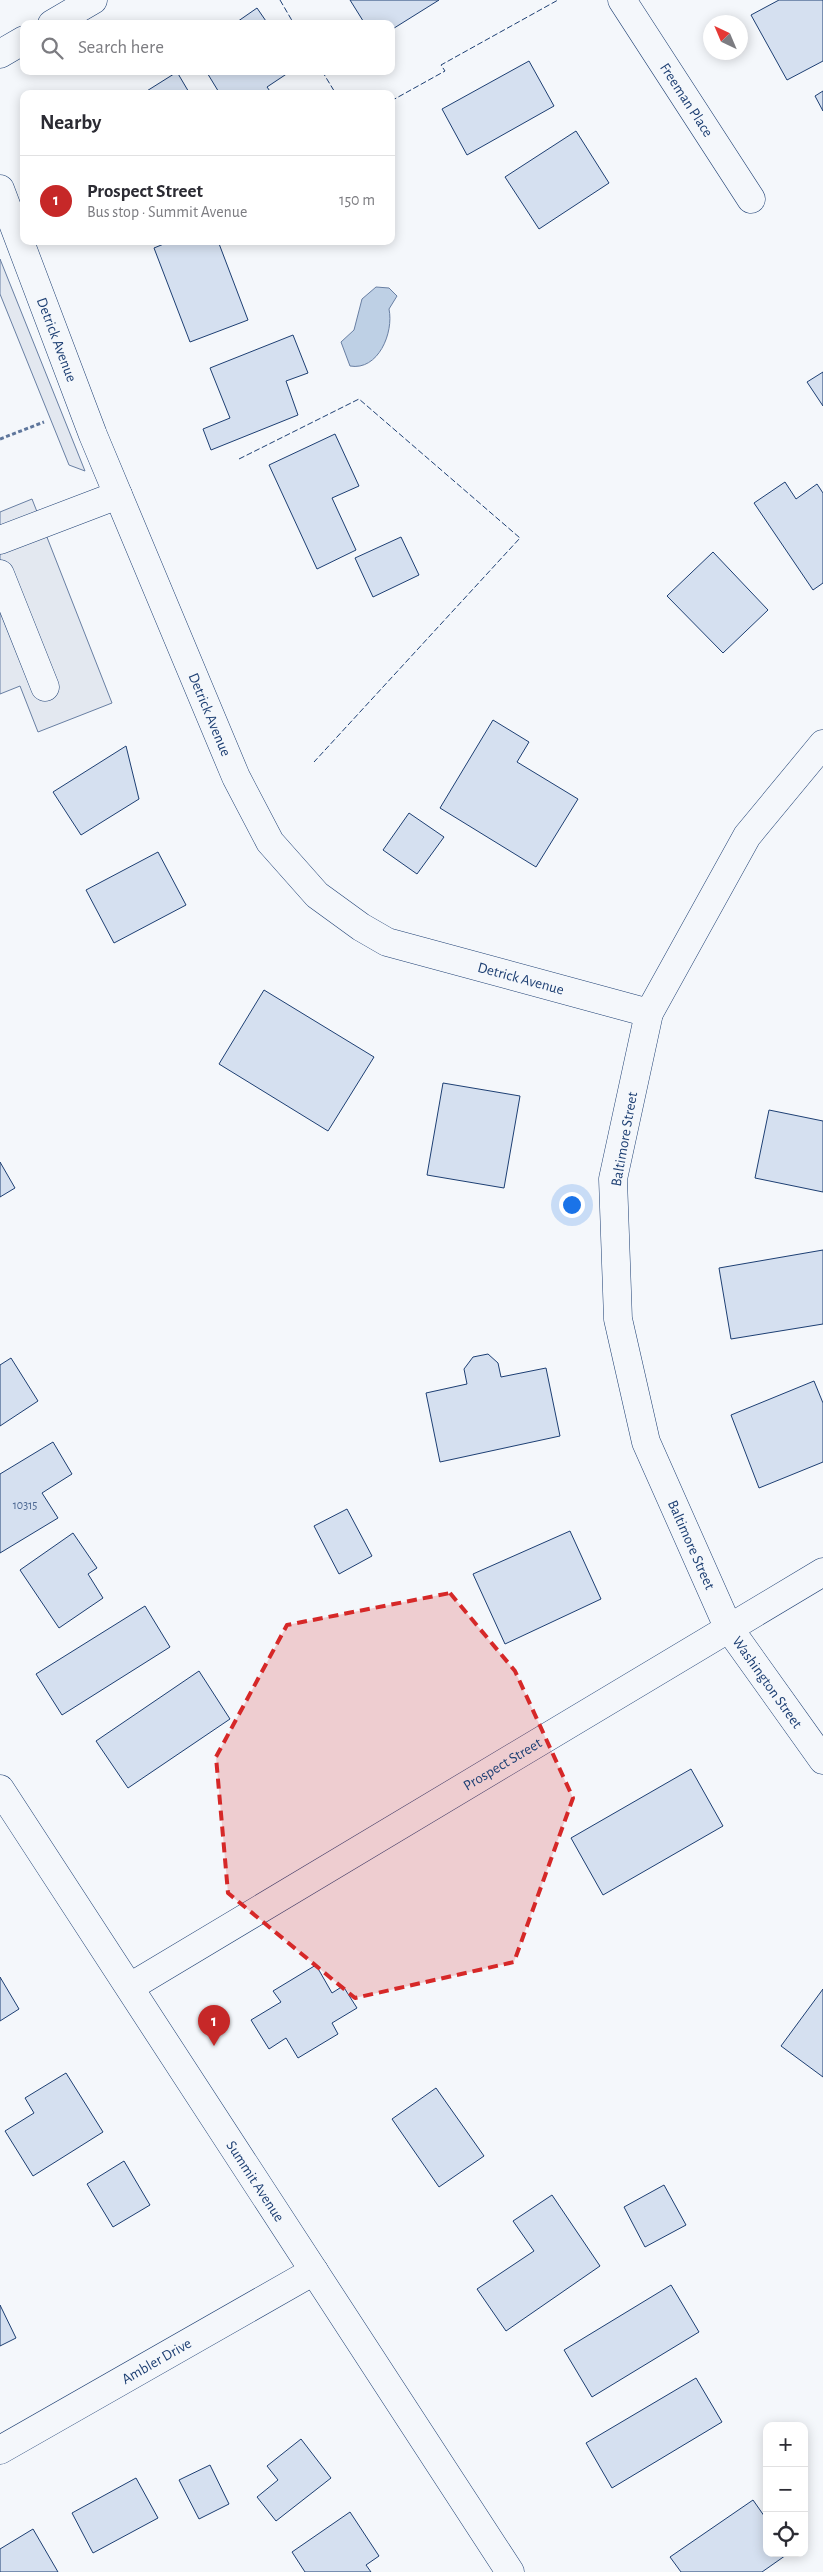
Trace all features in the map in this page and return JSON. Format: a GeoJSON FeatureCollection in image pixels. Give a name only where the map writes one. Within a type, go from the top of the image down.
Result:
{"type":"FeatureCollection","features":[{"type":"Feature","properties":{"kind":"street"},"geometry":{"type":"LineString","coordinates":[[59,20],[93,0]]}},
{"type":"Feature","properties":{"kind":"street","name":"Freeman Place"},"geometry":{"type":"LineString","coordinates":[[622,0],[751,199]]}},
{"type":"Feature","properties":{"kind":"street"},"geometry":{"type":"LineString","coordinates":[[0,54],[20,42]]}},
{"type":"Feature","properties":{"kind":"street","name":"Detrick Avenue"},"geometry":{"type":"LineString","coordinates":[[0,189],[20,242]]}},
{"type":"Feature","properties":{"kind":"street","name":"Detrick Avenue"},"geometry":{"type":"LineString","coordinates":[[21,245],[93,435],[118,495],[236,777],[270,842],[317,895],[361,928],[387,942],[649,1013]]}},
{"type":"Feature","properties":{"kind":"street"},"geometry":{"type":"LineString","coordinates":[[0,540],[118,495]]}},
{"type":"Feature","properties":{"kind":"street"},"geometry":{"type":"LineString","coordinates":[[0,574],[45,687]]}},
{"type":"Feature","properties":{"kind":"street","name":"Baltimore Street"},"geometry":{"type":"LineString","coordinates":[[728,1627],[646,1442],[618,1319],[613,1179],[649,1013],[747,836],[823,744]]}},
{"type":"Feature","properties":{"kind":"street","name":"Prospect Street"},"geometry":{"type":"LineString","coordinates":[[130,1987],[728,1627],[823,1572]]}},
{"type":"Feature","properties":{"kind":"street","name":"Washington Street"},"geometry":{"type":"LineString","coordinates":[[728,1627],[823,1760]]}},
{"type":"Feature","properties":{"kind":"street","name":"Summit Avenue"},"geometry":{"type":"LineString","coordinates":[[0,1789],[510,2572]]}},
{"type":"Feature","properties":{"kind":"street","name":"Ambler Drive"},"geometry":{"type":"LineString","coordinates":[[0,2450],[314,2272]]}},
{"type":"Feature","properties":{"kind":"path"},"geometry":{"type":"LineString","coordinates":[[0,439],[44,422]]}},
{"type":"Feature","properties":{"kind":"highlighted area"},"geometry":{"type":"Polygon","coordinates":[[[450,1593],[515,1671],[573,1798],[514,1962],[355,1998],[228,1893],[216,1757],[287,1625],[450,1593]]]}},
{"type":"Feature","properties":{"kind":"shaded area"},"geometry":{"type":"Polygon","coordinates":[[[0,259],[85,471],[69,465],[0,294],[0,259]]]}},
{"type":"Feature","properties":{"kind":"shaded area"},"geometry":{"type":"Polygon","coordinates":[[[32,499],[112,703],[38,732],[20,686],[0,694],[0,512],[32,499]]]}},
{"type":"Feature","properties":{"kind":"water"},"geometry":{"type":"Polygon","coordinates":[[[376,287],[389,288],[397,296],[389,309],[389,329],[386,339],[382,348],[369,363],[360,366],[350,366],[341,342],[354,330],[362,299],[376,287]]]}},
{"type":"Feature","properties":{"kind":"building"},"geometry":{"type":"Polygon","coordinates":[[[350,0],[439,0],[395,28],[395,20],[362,20],[350,0]]]}},
{"type":"Feature","properties":{"kind":"building"},"geometry":{"type":"Polygon","coordinates":[[[779,0],[823,0],[823,61],[787,80],[751,15],[779,0]]]}},
{"type":"Feature","properties":{"kind":"building"},"geometry":{"type":"Polygon","coordinates":[[[257,8],[265,20],[240,20],[257,8]]]}},
{"type":"Feature","properties":{"kind":"building"},"geometry":{"type":"Polygon","coordinates":[[[529,61],[554,106],[467,155],[442,109],[529,61]]]}},
{"type":"Feature","properties":{"kind":"building"},"geometry":{"type":"Polygon","coordinates":[[[172,75],[179,75],[188,90],[148,90],[172,75]]]}},
{"type":"Feature","properties":{"kind":"building"},"geometry":{"type":"Polygon","coordinates":[[[208,75],[285,75],[267,87],[269,90],[218,90],[208,75]]]}},
{"type":"Feature","properties":{"kind":"building"},"geometry":{"type":"Polygon","coordinates":[[[823,91],[823,111],[815,96],[823,91]]]}},
{"type":"Feature","properties":{"kind":"building"},"geometry":{"type":"Polygon","coordinates":[[[576,131],[609,183],[539,229],[505,177],[576,131]]]}},
{"type":"Feature","properties":{"kind":"building"},"geometry":{"type":"Polygon","coordinates":[[[161,245],[220,245],[248,320],[190,342],[154,248],[161,245]]]}},
{"type":"Feature","properties":{"kind":"building"},"geometry":{"type":"Polygon","coordinates":[[[293,335],[308,373],[286,381],[298,415],[211,450],[203,429],[230,418],[210,368],[293,335]]]}},
{"type":"Feature","properties":{"kind":"building"},"geometry":{"type":"Polygon","coordinates":[[[823,372],[823,406],[807,382],[823,372]]]}},
{"type":"Feature","properties":{"kind":"building"},"geometry":{"type":"Polygon","coordinates":[[[335,434],[359,486],[332,498],[356,550],[317,569],[269,465],[335,434]]]}},
{"type":"Feature","properties":{"kind":"building"},"geometry":{"type":"Polygon","coordinates":[[[785,482],[796,499],[817,484],[823,493],[823,583],[813,590],[754,503],[785,482]]]}},
{"type":"Feature","properties":{"kind":"building"},"geometry":{"type":"Polygon","coordinates":[[[401,537],[419,575],[373,597],[355,558],[401,537]]]}},
{"type":"Feature","properties":{"kind":"building"},"geometry":{"type":"Polygon","coordinates":[[[713,552],[768,610],[723,653],[667,596],[713,552]]]}},
{"type":"Feature","properties":{"kind":"building"},"geometry":{"type":"Polygon","coordinates":[[[493,720],[529,742],[517,762],[578,799],[536,867],[440,808],[493,720]]]}},
{"type":"Feature","properties":{"kind":"building"},"geometry":{"type":"Polygon","coordinates":[[[126,746],[139,799],[81,835],[53,792],[126,746]]]}},
{"type":"Feature","properties":{"kind":"building"},"geometry":{"type":"Polygon","coordinates":[[[409,813],[444,837],[417,874],[383,850],[409,813]]]}},
{"type":"Feature","properties":{"kind":"building"},"geometry":{"type":"Polygon","coordinates":[[[158,852],[186,905],[114,943],[86,890],[158,852]]]}},
{"type":"Feature","properties":{"kind":"building"},"geometry":{"type":"Polygon","coordinates":[[[264,990],[374,1057],[328,1131],[219,1064],[264,990]]]}},
{"type":"Feature","properties":{"kind":"building"},"geometry":{"type":"Polygon","coordinates":[[[443,1083],[520,1096],[504,1188],[427,1175],[443,1083]]]}},
{"type":"Feature","properties":{"kind":"building"},"geometry":{"type":"Polygon","coordinates":[[[769,1110],[823,1121],[823,1192],[755,1178],[769,1110]]]}},
{"type":"Feature","properties":{"kind":"building"},"geometry":{"type":"Polygon","coordinates":[[[0,1162],[15,1188],[0,1197],[0,1162]]]}},
{"type":"Feature","properties":{"kind":"building"},"geometry":{"type":"Polygon","coordinates":[[[823,1250],[823,1324],[731,1339],[719,1268],[823,1250]]]}},
{"type":"Feature","properties":{"kind":"building"},"geometry":{"type":"Polygon","coordinates":[[[488,1354],[498,1363],[501,1377],[546,1368],[560,1436],[440,1462],[426,1393],[467,1384],[464,1369],[473,1357],[488,1354]]]}},
{"type":"Feature","properties":{"kind":"building"},"geometry":{"type":"Polygon","coordinates":[[[11,1358],[38,1401],[0,1426],[0,1365],[11,1358]]]}},
{"type":"Feature","properties":{"kind":"building"},"geometry":{"type":"Polygon","coordinates":[[[814,1381],[823,1403],[823,1462],[759,1488],[731,1415],[814,1381]]]}},
{"type":"Feature","properties":{"kind":"building"},"geometry":{"type":"Polygon","coordinates":[[[53,1442],[72,1474],[42,1493],[58,1518],[0,1553],[0,1474],[53,1442]]]}},
{"type":"Feature","properties":{"kind":"building"},"geometry":{"type":"Polygon","coordinates":[[[347,1509],[372,1556],[339,1574],[314,1526],[347,1509]]]}},
{"type":"Feature","properties":{"kind":"building"},"geometry":{"type":"Polygon","coordinates":[[[570,1531],[601,1599],[505,1644],[473,1574],[570,1531]]]}},
{"type":"Feature","properties":{"kind":"building"},"geometry":{"type":"Polygon","coordinates":[[[73,1533],[97,1568],[88,1574],[103,1598],[59,1628],[20,1570],[73,1533]]]}},
{"type":"Feature","properties":{"kind":"building"},"geometry":{"type":"Polygon","coordinates":[[[145,1606],[170,1647],[62,1715],[36,1674],[145,1606]]]}},
{"type":"Feature","properties":{"kind":"building"},"geometry":{"type":"Polygon","coordinates":[[[199,1671],[230,1719],[128,1788],[96,1741],[199,1671]]]}},
{"type":"Feature","properties":{"kind":"building"},"geometry":{"type":"Polygon","coordinates":[[[691,1769],[723,1826],[603,1895],[571,1838],[691,1769]]]}},
{"type":"Feature","properties":{"kind":"building"},"geometry":{"type":"Polygon","coordinates":[[[316,1965],[332,1993],[343,1986],[357,2008],[332,2023],[338,2034],[298,2058],[286,2038],[269,2049],[251,2020],[281,2002],[273,1991],[316,1965]]]}},
{"type":"Feature","properties":{"kind":"building"},"geometry":{"type":"Polygon","coordinates":[[[0,1977],[19,2009],[0,2021],[0,1977]]]}},
{"type":"Feature","properties":{"kind":"building"},"geometry":{"type":"Polygon","coordinates":[[[823,1989],[823,2077],[781,2046],[823,1989]]]}},
{"type":"Feature","properties":{"kind":"building"},"geometry":{"type":"Polygon","coordinates":[[[66,2073],[103,2132],[33,2176],[5,2131],[34,2113],[25,2098],[66,2073]]]}},
{"type":"Feature","properties":{"kind":"building"},"geometry":{"type":"Polygon","coordinates":[[[436,2088],[484,2156],[439,2187],[392,2119],[436,2088]]]}},
{"type":"Feature","properties":{"kind":"building"},"geometry":{"type":"Polygon","coordinates":[[[124,2161],[150,2205],[113,2227],[87,2184],[124,2161]]]}},
{"type":"Feature","properties":{"kind":"building"},"geometry":{"type":"Polygon","coordinates":[[[664,2185],[686,2225],[645,2247],[624,2207],[664,2185]]]}},
{"type":"Feature","properties":{"kind":"building"},"geometry":{"type":"Polygon","coordinates":[[[552,2195],[600,2266],[506,2331],[477,2289],[534,2251],[513,2221],[552,2195]]]}},
{"type":"Feature","properties":{"kind":"building"},"geometry":{"type":"Polygon","coordinates":[[[671,2285],[699,2332],[592,2397],[564,2350],[671,2285]]]}},
{"type":"Feature","properties":{"kind":"building"},"geometry":{"type":"Polygon","coordinates":[[[0,2305],[16,2338],[0,2346],[0,2305]]]}},
{"type":"Feature","properties":{"kind":"building"},"geometry":{"type":"Polygon","coordinates":[[[696,2378],[722,2422],[612,2488],[586,2443],[696,2378]]]}},
{"type":"Feature","properties":{"kind":"building"},"geometry":{"type":"Polygon","coordinates":[[[301,2439],[331,2478],[276,2521],[257,2497],[278,2480],[267,2466],[301,2439]]]}},
{"type":"Feature","properties":{"kind":"building"},"geometry":{"type":"Polygon","coordinates":[[[210,2465],[229,2504],[199,2519],[179,2480],[210,2465]]]}},
{"type":"Feature","properties":{"kind":"building"},"geometry":{"type":"Polygon","coordinates":[[[136,2478],[158,2518],[93,2553],[72,2513],[136,2478]]]}},
{"type":"Feature","properties":{"kind":"building"},"geometry":{"type":"Polygon","coordinates":[[[753,2500],[763,2514],[763,2557],[783,2557],[762,2572],[681,2572],[670,2557],[753,2500]]]}},
{"type":"Feature","properties":{"kind":"building"},"geometry":{"type":"Polygon","coordinates":[[[350,2512],[379,2556],[366,2565],[371,2572],[305,2572],[292,2552],[350,2512]]]}},
{"type":"Feature","properties":{"kind":"building"},"geometry":{"type":"Polygon","coordinates":[[[33,2529],[58,2572],[0,2572],[0,2549],[33,2529]]]}},
{"type":"Feature","properties":{"kind":"fence"},"geometry":{"type":"LineString","coordinates":[[280,0],[292,20]]}},
{"type":"Feature","properties":{"kind":"fence"},"geometry":{"type":"LineString","coordinates":[[395,99],[445,71],[441,65],[558,0]]}},
{"type":"Feature","properties":{"kind":"fence"},"geometry":{"type":"LineString","coordinates":[[324,75],[334,90]]}},
{"type":"Feature","properties":{"kind":"fence"},"geometry":{"type":"LineString","coordinates":[[239,459],[359,399],[520,538],[314,762]]}},
{"type":"Feature","properties":{"kind":"place","name":"Prospect Street"},"geometry":{"type":"Point","coordinates":[214,2046]}}]}
